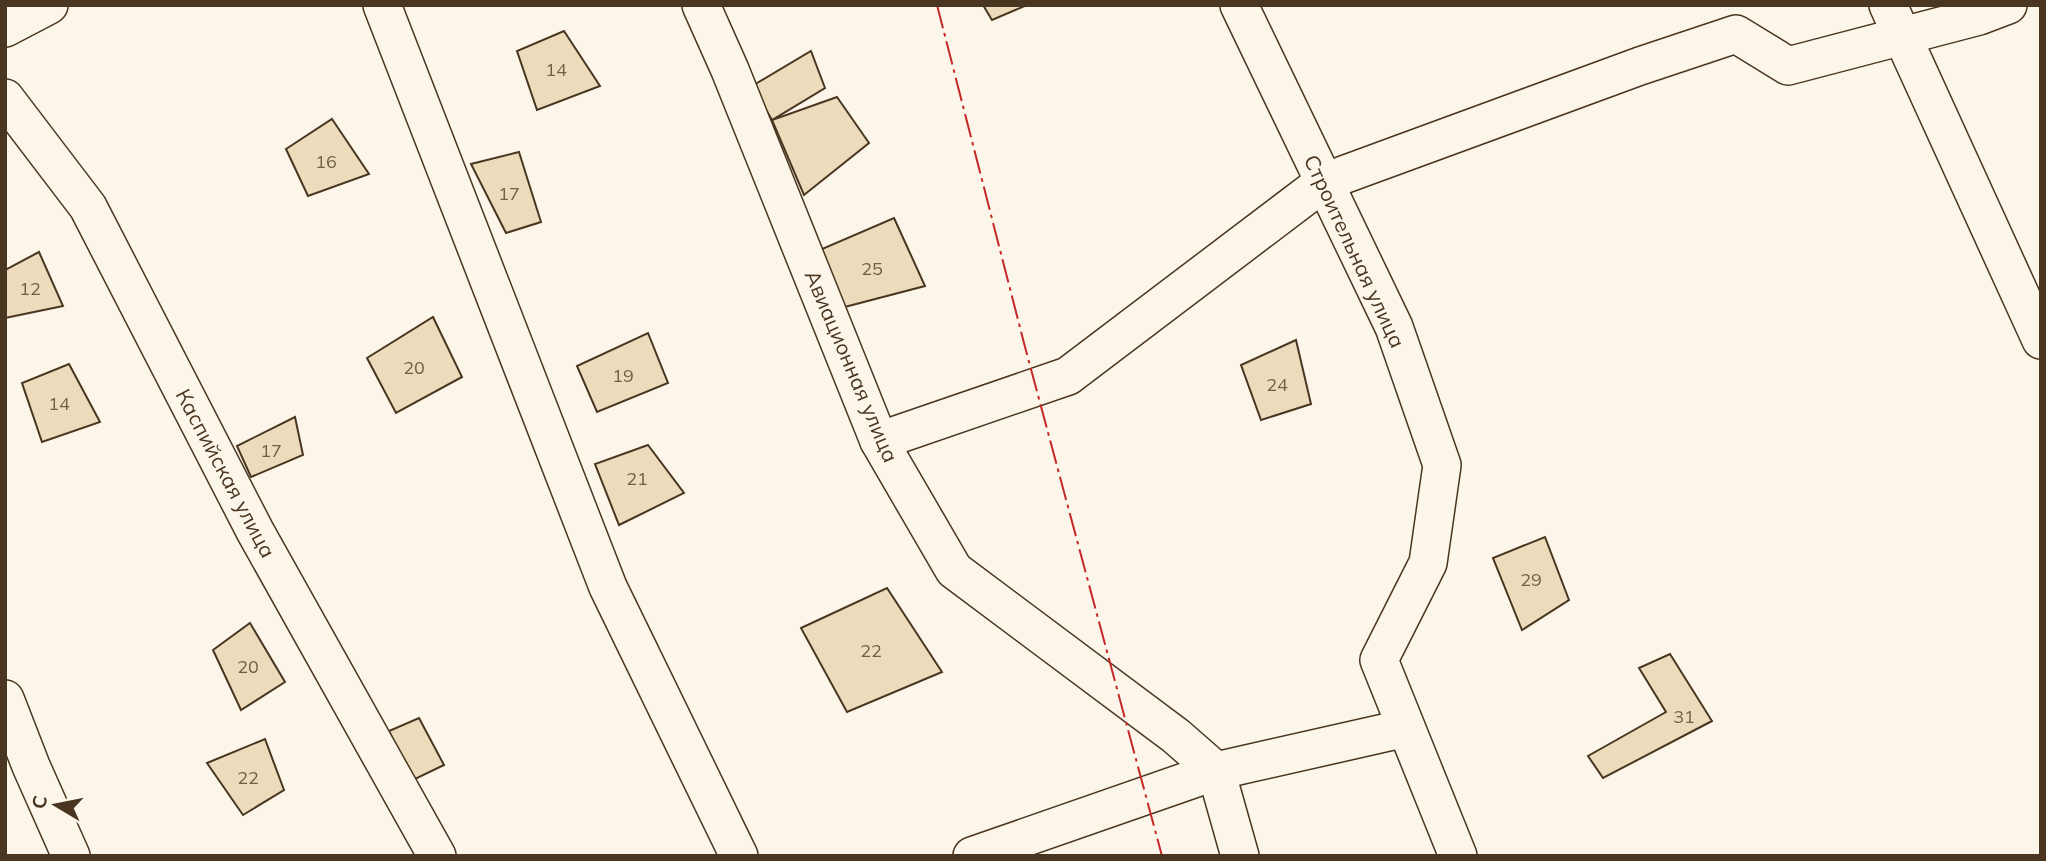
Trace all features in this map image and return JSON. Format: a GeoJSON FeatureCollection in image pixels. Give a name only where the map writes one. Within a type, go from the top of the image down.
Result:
{"type":"FeatureCollection","features":[{"type":"Feature","properties":{"kind":"street"},"geometry":{"type":"LineString","coordinates":[[5,29],[49,5]]}},
{"type":"Feature","properties":{"kind":"street"},"geometry":{"type":"LineString","coordinates":[[382,5],[608,587],[738,856]]}},
{"type":"Feature","properties":{"kind":"street","name":"Авиационная улица"},"geometry":{"type":"LineString","coordinates":[[701,5],[730,70],[879,441],[954,570],[1176,736],[1216,771]]}},
{"type":"Feature","properties":{"kind":"street","name":"Строительная улица"},"geometry":{"type":"LineString","coordinates":[[1239,5],[1394,327],[1442,465],[1428,564],[1379,660],[1458,856]]}},
{"type":"Feature","properties":{"kind":"street"},"geometry":{"type":"LineString","coordinates":[[879,441],[1068,376],[1324,181],[1640,66],[1736,34],[1788,66],[1895,21],[1979,16],[2008,5]]}},
{"type":"Feature","properties":{"kind":"street"},"geometry":{"type":"LineString","coordinates":[[1895,21],[2041,340]]}},
{"type":"Feature","properties":{"kind":"street","name":"Каспийская улица"},"geometry":{"type":"LineString","coordinates":[[5,98],[88,207],[255,531],[437,856]]}},
{"type":"Feature","properties":{"kind":"street"},"geometry":{"type":"LineString","coordinates":[[5,699],[71,856]]}},
{"type":"Feature","properties":{"kind":"street"},"geometry":{"type":"LineString","coordinates":[[972,856],[1216,771],[1406,728]]}},
{"type":"Feature","properties":{"kind":"street"},"geometry":{"type":"LineString","coordinates":[[1216,771],[1240,856]]}},
{"type":"Feature","properties":{"kind":"building"},"geometry":{"type":"Polygon","coordinates":[[[983,5],[1027,5],[992,20],[983,5]]]}},
{"type":"Feature","properties":{"kind":"building"},"geometry":{"type":"Polygon","coordinates":[[[564,31],[600,86],[537,110],[517,51],[564,31]]]}},
{"type":"Feature","properties":{"kind":"building"},"geometry":{"type":"Polygon","coordinates":[[[811,51],[825,88],[772,120],[752,86],[811,51]]]}},
{"type":"Feature","properties":{"kind":"building"},"geometry":{"type":"Polygon","coordinates":[[[837,97],[869,143],[804,195],[772,120],[837,97]]]}},
{"type":"Feature","properties":{"kind":"building"},"geometry":{"type":"Polygon","coordinates":[[[332,119],[369,174],[308,196],[286,149],[332,119]]]}},
{"type":"Feature","properties":{"kind":"building"},"geometry":{"type":"Polygon","coordinates":[[[519,152],[541,222],[506,233],[471,164],[519,152]]]}},
{"type":"Feature","properties":{"kind":"building"},"geometry":{"type":"Polygon","coordinates":[[[894,218],[925,286],[837,309],[822,249],[894,218]]]}},
{"type":"Feature","properties":{"kind":"building"},"geometry":{"type":"Polygon","coordinates":[[[39,252],[63,306],[5,318],[5,270],[39,252]]]}},
{"type":"Feature","properties":{"kind":"building"},"geometry":{"type":"Polygon","coordinates":[[[433,317],[462,377],[396,413],[367,358],[433,317]]]}},
{"type":"Feature","properties":{"kind":"building"},"geometry":{"type":"Polygon","coordinates":[[[648,333],[668,383],[597,412],[577,366],[648,333]]]}},
{"type":"Feature","properties":{"kind":"building"},"geometry":{"type":"Polygon","coordinates":[[[1296,340],[1311,404],[1261,420],[1241,365],[1296,340]]]}},
{"type":"Feature","properties":{"kind":"building"},"geometry":{"type":"Polygon","coordinates":[[[69,364],[100,422],[42,442],[22,383],[69,364]]]}},
{"type":"Feature","properties":{"kind":"building"},"geometry":{"type":"Polygon","coordinates":[[[295,417],[303,455],[251,477],[237,446],[295,417]]]}},
{"type":"Feature","properties":{"kind":"building"},"geometry":{"type":"Polygon","coordinates":[[[648,445],[684,493],[619,525],[595,464],[648,445]]]}},
{"type":"Feature","properties":{"kind":"building"},"geometry":{"type":"Polygon","coordinates":[[[1545,537],[1569,600],[1522,630],[1493,558],[1545,537]]]}},
{"type":"Feature","properties":{"kind":"building"},"geometry":{"type":"Polygon","coordinates":[[[887,588],[942,672],[847,712],[801,628],[887,588]]]}},
{"type":"Feature","properties":{"kind":"building"},"geometry":{"type":"Polygon","coordinates":[[[250,623],[285,682],[241,710],[213,650],[250,623]]]}},
{"type":"Feature","properties":{"kind":"building"},"geometry":{"type":"Polygon","coordinates":[[[1670,654],[1712,721],[1603,778],[1588,756],[1666,712],[1639,668],[1670,654]]]}},
{"type":"Feature","properties":{"kind":"building"},"geometry":{"type":"Polygon","coordinates":[[[419,718],[444,765],[411,781],[389,731],[419,718]]]}},
{"type":"Feature","properties":{"kind":"building"},"geometry":{"type":"Polygon","coordinates":[[[265,739],[284,790],[243,815],[207,763],[265,739]]]}},
{"type":"Feature","properties":{"kind":"power"},"geometry":{"type":"LineString","coordinates":[[937,5],[1025,347],[1162,856]]}}]}
